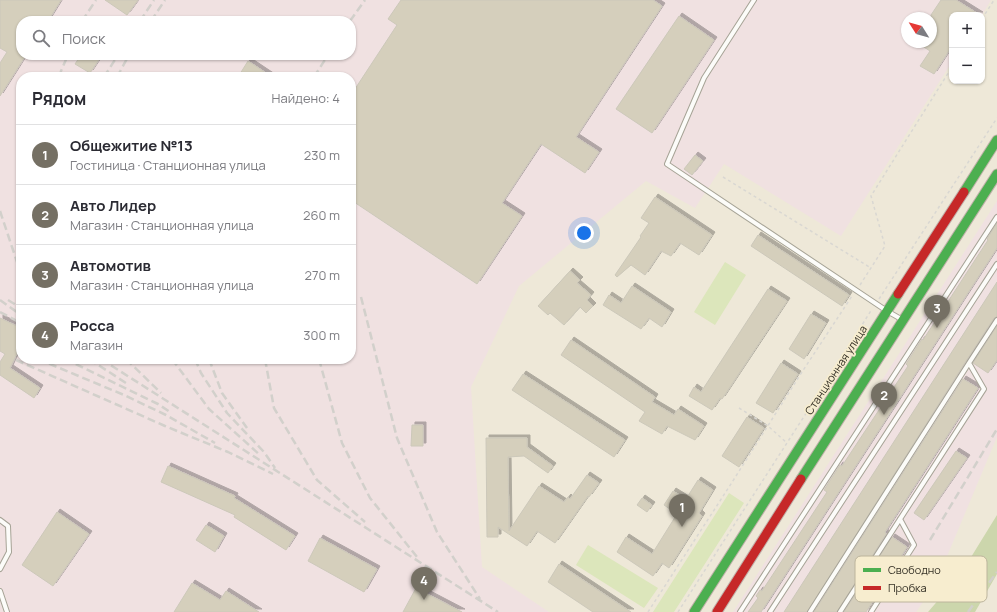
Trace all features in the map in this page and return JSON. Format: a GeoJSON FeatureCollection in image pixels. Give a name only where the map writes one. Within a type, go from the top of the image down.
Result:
{"type":"FeatureCollection","features":[{"type":"Feature","properties":{"kind":"main road","name":"Станционная улица"},"geometry":{"type":"LineString","coordinates":[[694,612],[997,140]]}},
{"type":"Feature","properties":{"kind":"main road"},"geometry":{"type":"LineString","coordinates":[[717,612],[997,174]]}},
{"type":"Feature","properties":{"kind":"lane"},"geometry":{"type":"LineString","coordinates":[[754,0],[704,78],[667,164],[887,311],[903,320]]}},
{"type":"Feature","properties":{"kind":"lane"},"geometry":{"type":"LineString","coordinates":[[740,612],[997,216]]}},
{"type":"Feature","properties":{"kind":"lane"},"geometry":{"type":"LineString","coordinates":[[770,612],[997,264]]}},
{"type":"Feature","properties":{"kind":"lane"},"geometry":{"type":"LineString","coordinates":[[810,612],[997,320]]}},
{"type":"Feature","properties":{"kind":"lane"},"geometry":{"type":"LineString","coordinates":[[876,556],[984,388],[969,363]]}},
{"type":"Feature","properties":{"kind":"lane"},"geometry":{"type":"LineString","coordinates":[[900,519],[914,545],[907,556]]}},
{"type":"Feature","properties":{"kind":"lane"},"geometry":{"type":"LineString","coordinates":[[0,520],[8,526],[9,552],[0,569]]}},
{"type":"Feature","properties":{"kind":"lane"},"geometry":{"type":"LineString","coordinates":[[840,612],[855,589]]}},
{"type":"Feature","properties":{"kind":"lane"},"geometry":{"type":"LineString","coordinates":[[0,591],[7,612]]}},
{"type":"Feature","properties":{"kind":"lane"},"geometry":{"type":"LineString","coordinates":[[871,612],[877,602]]}},
{"type":"Feature","properties":{"kind":"path"},"geometry":{"type":"LineString","coordinates":[[985,14],[994,0]]}},
{"type":"Feature","properties":{"kind":"path"},"geometry":{"type":"LineString","coordinates":[[648,612],[885,246],[871,196],[949,71]]}},
{"type":"Feature","properties":{"kind":"path"},"geometry":{"type":"LineString","coordinates":[[678,612],[876,303],[997,118]]}},
{"type":"Feature","properties":{"kind":"path"},"geometry":{"type":"LineString","coordinates":[[723,177],[871,268]]}},
{"type":"Feature","properties":{"kind":"path"},"geometry":{"type":"LineString","coordinates":[[739,408],[768,426],[787,443]]}},
{"type":"Feature","properties":{"kind":"shaded area"},"geometry":{"type":"Polygon","coordinates":[[[0,0],[991,0],[984,12],[949,12],[949,67],[841,236],[724,164],[695,208],[646,181],[519,286],[471,387],[482,567],[549,612],[0,612],[0,0]]]}},
{"type":"Feature","properties":{"kind":"shaded area"},"geometry":{"type":"Polygon","coordinates":[[[997,201],[997,437],[947,556],[855,556],[855,602],[923,602],[916,612],[733,612],[997,201]]]}},
{"type":"Feature","properties":{"kind":"green space"},"geometry":{"type":"Polygon","coordinates":[[[725,262],[746,275],[715,325],[694,312],[725,262]]]}},
{"type":"Feature","properties":{"kind":"green space"},"geometry":{"type":"Polygon","coordinates":[[[729,493],[744,503],[674,612],[653,612],[729,493]]]}},
{"type":"Feature","properties":{"kind":"green space"},"geometry":{"type":"Polygon","coordinates":[[[997,515],[997,574],[987,591],[987,556],[972,556],[997,515]]]}},
{"type":"Feature","properties":{"kind":"green space"},"geometry":{"type":"Polygon","coordinates":[[[588,545],[658,588],[644,608],[576,565],[588,545]]]}},
{"type":"Feature","properties":{"kind":"green space"},"geometry":{"type":"Polygon","coordinates":[[[937,602],[981,602],[975,612],[928,612],[937,602]]]}},
{"type":"Feature","properties":{"kind":"building"},"geometry":{"type":"Polygon","coordinates":[[[0,0],[61,0],[51,16],[16,16],[16,60],[23,60],[0,96],[0,63],[7,52],[0,48],[0,0]]]}},
{"type":"Feature","properties":{"kind":"building"},"geometry":{"type":"Polygon","coordinates":[[[105,0],[138,0],[127,15],[105,0]]]}},
{"type":"Feature","properties":{"kind":"building"},"geometry":{"type":"Polygon","coordinates":[[[401,0],[653,0],[662,6],[576,137],[599,152],[585,173],[541,144],[502,203],[522,216],[477,284],[356,203],[356,87],[397,25],[388,19],[401,0]]]}},
{"type":"Feature","properties":{"kind":"building"},"geometry":{"type":"Polygon","coordinates":[[[941,0],[956,0],[975,12],[949,12],[949,51],[934,74],[920,66],[930,51],[925,48],[937,48],[937,12],[933,12],[941,0]]]}},
{"type":"Feature","properties":{"kind":"building"},"geometry":{"type":"Polygon","coordinates":[[[679,16],[714,40],[652,133],[616,109],[679,16]]]}},
{"type":"Feature","properties":{"kind":"building"},"geometry":{"type":"Polygon","coordinates":[[[78,60],[99,60],[91,72],[75,64],[78,60]]]}},
{"type":"Feature","properties":{"kind":"building"},"geometry":{"type":"Polygon","coordinates":[[[248,61],[264,72],[241,72],[248,61]]]}},
{"type":"Feature","properties":{"kind":"building"},"geometry":{"type":"Polygon","coordinates":[[[695,155],[703,161],[692,175],[684,169],[695,155]]]}},
{"type":"Feature","properties":{"kind":"building"},"geometry":{"type":"Polygon","coordinates":[[[655,197],[712,235],[699,255],[680,243],[671,256],[661,251],[645,275],[631,265],[617,277],[615,275],[649,223],[641,218],[655,197]]]}},
{"type":"Feature","properties":{"kind":"building"},"geometry":{"type":"Polygon","coordinates":[[[997,223],[997,248],[761,612],[748,612],[758,598],[756,596],[760,590],[762,591],[827,492],[824,490],[840,465],[842,466],[908,366],[906,364],[988,240],[987,239],[997,223]]]}},
{"type":"Feature","properties":{"kind":"building"},"geometry":{"type":"Polygon","coordinates":[[[758,235],[849,295],[842,306],[751,246],[758,235]]]}},
{"type":"Feature","properties":{"kind":"building"},"geometry":{"type":"Polygon","coordinates":[[[570,271],[580,280],[577,283],[591,295],[587,300],[593,306],[586,313],[580,307],[564,325],[550,313],[548,315],[538,306],[570,271]]]}},
{"type":"Feature","properties":{"kind":"building"},"geometry":{"type":"Polygon","coordinates":[[[997,282],[997,317],[994,318],[966,361],[807,612],[784,612],[997,282]]]}},
{"type":"Feature","properties":{"kind":"building"},"geometry":{"type":"Polygon","coordinates":[[[632,286],[671,312],[662,327],[649,318],[641,329],[603,305],[609,295],[621,303],[632,286]]]}},
{"type":"Feature","properties":{"kind":"building"},"geometry":{"type":"Polygon","coordinates":[[[768,289],[787,301],[722,399],[720,398],[712,410],[689,396],[694,387],[701,392],[768,289]]]}},
{"type":"Feature","properties":{"kind":"building"},"geometry":{"type":"Polygon","coordinates":[[[811,314],[826,323],[804,359],[789,349],[811,314]]]}},
{"type":"Feature","properties":{"kind":"building"},"geometry":{"type":"Polygon","coordinates":[[[0,318],[16,326],[16,355],[10,368],[40,388],[34,398],[0,375],[0,362],[5,354],[0,351],[0,318]]]}},
{"type":"Feature","properties":{"kind":"building"},"geometry":{"type":"Polygon","coordinates":[[[997,326],[997,360],[988,373],[973,363],[997,326]]]}},
{"type":"Feature","properties":{"kind":"building"},"geometry":{"type":"Polygon","coordinates":[[[571,340],[655,397],[652,402],[674,415],[678,409],[704,426],[695,440],[667,426],[662,434],[639,421],[645,412],[561,355],[571,340]]]}},
{"type":"Feature","properties":{"kind":"building"},"geometry":{"type":"Polygon","coordinates":[[[781,363],[798,374],[773,413],[756,403],[781,363]]]}},
{"type":"Feature","properties":{"kind":"building"},"geometry":{"type":"Polygon","coordinates":[[[523,374],[625,440],[614,457],[512,390],[523,374]]]}},
{"type":"Feature","properties":{"kind":"building"},"geometry":{"type":"Polygon","coordinates":[[[963,379],[978,388],[885,532],[886,534],[872,556],[855,556],[855,583],[837,612],[814,612],[963,379]]]}},
{"type":"Feature","properties":{"kind":"building"},"geometry":{"type":"Polygon","coordinates":[[[747,417],[764,428],[739,467],[722,456],[747,417]]]}},
{"type":"Feature","properties":{"kind":"building"},"geometry":{"type":"Polygon","coordinates":[[[412,425],[423,425],[423,446],[411,446],[412,425]]]}},
{"type":"Feature","properties":{"kind":"building"},"geometry":{"type":"Polygon","coordinates":[[[486,438],[527,438],[527,447],[553,466],[548,473],[524,456],[508,457],[509,531],[539,486],[564,502],[568,497],[570,499],[587,475],[599,483],[555,543],[537,531],[527,546],[498,527],[498,537],[487,537],[486,438]]]}},
{"type":"Feature","properties":{"kind":"building"},"geometry":{"type":"Polygon","coordinates":[[[956,451],[967,458],[924,520],[914,513],[956,451]]]}},
{"type":"Feature","properties":{"kind":"building"},"geometry":{"type":"Polygon","coordinates":[[[168,466],[235,496],[234,498],[295,536],[286,550],[234,517],[235,515],[161,482],[168,466]]]}},
{"type":"Feature","properties":{"kind":"building"},"geometry":{"type":"Polygon","coordinates":[[[698,480],[713,490],[699,513],[702,516],[669,568],[662,563],[653,576],[617,552],[626,537],[652,554],[677,514],[664,505],[673,491],[686,499],[698,480]]]}},
{"type":"Feature","properties":{"kind":"building"},"geometry":{"type":"Polygon","coordinates":[[[642,498],[652,505],[647,512],[637,505],[642,498]]]}},
{"type":"Feature","properties":{"kind":"building"},"geometry":{"type":"Polygon","coordinates":[[[57,512],[89,534],[53,586],[22,565],[57,512]]]}},
{"type":"Feature","properties":{"kind":"building"},"geometry":{"type":"Polygon","coordinates":[[[206,525],[224,536],[215,552],[196,540],[206,525]]]}},
{"type":"Feature","properties":{"kind":"building"},"geometry":{"type":"Polygon","coordinates":[[[892,537],[907,547],[901,556],[880,556],[892,537]]]}},
{"type":"Feature","properties":{"kind":"building"},"geometry":{"type":"Polygon","coordinates":[[[320,538],[377,569],[364,592],[308,561],[320,538]]]}},
{"type":"Feature","properties":{"kind":"building"},"geometry":{"type":"Polygon","coordinates":[[[559,564],[631,612],[593,612],[548,582],[559,564]]]}},
{"type":"Feature","properties":{"kind":"building"},"geometry":{"type":"Polygon","coordinates":[[[192,583],[220,600],[226,591],[259,612],[174,612],[192,583]]]}},
{"type":"Feature","properties":{"kind":"building"},"geometry":{"type":"Polygon","coordinates":[[[416,588],[462,612],[403,612],[416,588]]]}},
{"type":"Feature","properties":{"kind":"building"},"geometry":{"type":"Polygon","coordinates":[[[855,595],[855,602],[872,602],[866,612],[844,612],[855,595]]]}},
{"type":"Feature","properties":{"kind":"railway"},"geometry":{"type":"LineString","coordinates":[[85,16],[96,0]]}},
{"type":"Feature","properties":{"kind":"railway"},"geometry":{"type":"LineString","coordinates":[[143,16],[154,0]]}},
{"type":"Feature","properties":{"kind":"railway"},"geometry":{"type":"LineString","coordinates":[[154,16],[165,0]]}},
{"type":"Feature","properties":{"kind":"railway"},"geometry":{"type":"LineString","coordinates":[[354,16],[365,0]]}},
{"type":"Feature","properties":{"kind":"railway"},"geometry":{"type":"LineString","coordinates":[[61,72],[66,60]]}},
{"type":"Feature","properties":{"kind":"railway"},"geometry":{"type":"LineString","coordinates":[[107,72],[115,60]]}},
{"type":"Feature","properties":{"kind":"railway"},"geometry":{"type":"LineString","coordinates":[[120,72],[126,60]]}},
{"type":"Feature","properties":{"kind":"railway"},"geometry":{"type":"LineString","coordinates":[[317,72],[325,60]]}},
{"type":"Feature","properties":{"kind":"railway"},"geometry":{"type":"LineString","coordinates":[[0,211],[16,259]]}},
{"type":"Feature","properties":{"kind":"railway"},"geometry":{"type":"LineString","coordinates":[[361,297],[397,438],[437,532],[480,599]]}},
{"type":"Feature","properties":{"kind":"railway"},"geometry":{"type":"LineString","coordinates":[[0,300],[16,311]]}},
{"type":"Feature","properties":{"kind":"railway"},"geometry":{"type":"LineString","coordinates":[[8,300],[16,305]]}},
{"type":"Feature","properties":{"kind":"railway"},"geometry":{"type":"LineString","coordinates":[[0,312],[16,320]]}},
{"type":"Feature","properties":{"kind":"railway"},"geometry":{"type":"LineString","coordinates":[[25,364],[165,426],[228,452],[273,474]]}},
{"type":"Feature","properties":{"kind":"railway"},"geometry":{"type":"LineString","coordinates":[[50,364],[124,395],[166,415],[215,443]]}},
{"type":"Feature","properties":{"kind":"railway"},"geometry":{"type":"LineString","coordinates":[[75,364],[158,404],[170,412]]}},
{"type":"Feature","properties":{"kind":"railway"},"geometry":{"type":"LineString","coordinates":[[97,364],[126,383]]}},
{"type":"Feature","properties":{"kind":"railway"},"geometry":{"type":"LineString","coordinates":[[109,364],[498,612]]}},
{"type":"Feature","properties":{"kind":"railway"},"geometry":{"type":"LineString","coordinates":[[131,364],[161,393]]}},
{"type":"Feature","properties":{"kind":"railway"},"geometry":{"type":"LineString","coordinates":[[176,364],[209,409],[260,455]]}},
{"type":"Feature","properties":{"kind":"railway"},"geometry":{"type":"LineString","coordinates":[[197,364],[201,373],[227,413],[264,452],[275,468]]}},
{"type":"Feature","properties":{"kind":"railway"},"geometry":{"type":"LineString","coordinates":[[211,364],[222,393],[247,428]]}},
{"type":"Feature","properties":{"kind":"railway"},"geometry":{"type":"LineString","coordinates":[[266,364],[274,408],[317,480],[365,522]]}},
{"type":"Feature","properties":{"kind":"railway"},"geometry":{"type":"LineString","coordinates":[[320,364],[342,443],[370,498],[417,557]]}},
{"type":"Feature","properties":{"kind":"railway"},"geometry":{"type":"LineString","coordinates":[[930,540],[997,429]]}},
{"type":"Feature","properties":{"kind":"railway"},"geometry":{"type":"LineString","coordinates":[[987,586],[997,572]]}},
{"type":"Feature","properties":{"kind":"railway"},"geometry":{"type":"LineString","coordinates":[[968,612],[975,602]]}},
{"type":"Feature","properties":{"kind":"traffic: fast"},"geometry":{"type":"LineString","coordinates":[[964,192],[997,140]]}},
{"type":"Feature","properties":{"kind":"traffic: fast"},"geometry":{"type":"LineString","coordinates":[[801,479],[997,174]]}},
{"type":"Feature","properties":{"kind":"traffic: fast"},"geometry":{"type":"LineString","coordinates":[[694,612],[898,294]]}},
{"type":"Feature","properties":{"kind":"traffic: jam"},"geometry":{"type":"LineString","coordinates":[[898,294],[964,192]]}},
{"type":"Feature","properties":{"kind":"traffic: jam"},"geometry":{"type":"LineString","coordinates":[[717,612],[801,479]]}},
{"type":"Feature","properties":{"kind":"place","name":"Автомотив"},"geometry":{"type":"Point","coordinates":[937,328]}},
{"type":"Feature","properties":{"kind":"place","name":"Авто Лидер"},"geometry":{"type":"Point","coordinates":[884,415]}},
{"type":"Feature","properties":{"kind":"place","name":"Общежитие №13"},"geometry":{"type":"Point","coordinates":[682,527]}},
{"type":"Feature","properties":{"kind":"place","name":"Росса"},"geometry":{"type":"Point","coordinates":[424,600]}}]}
